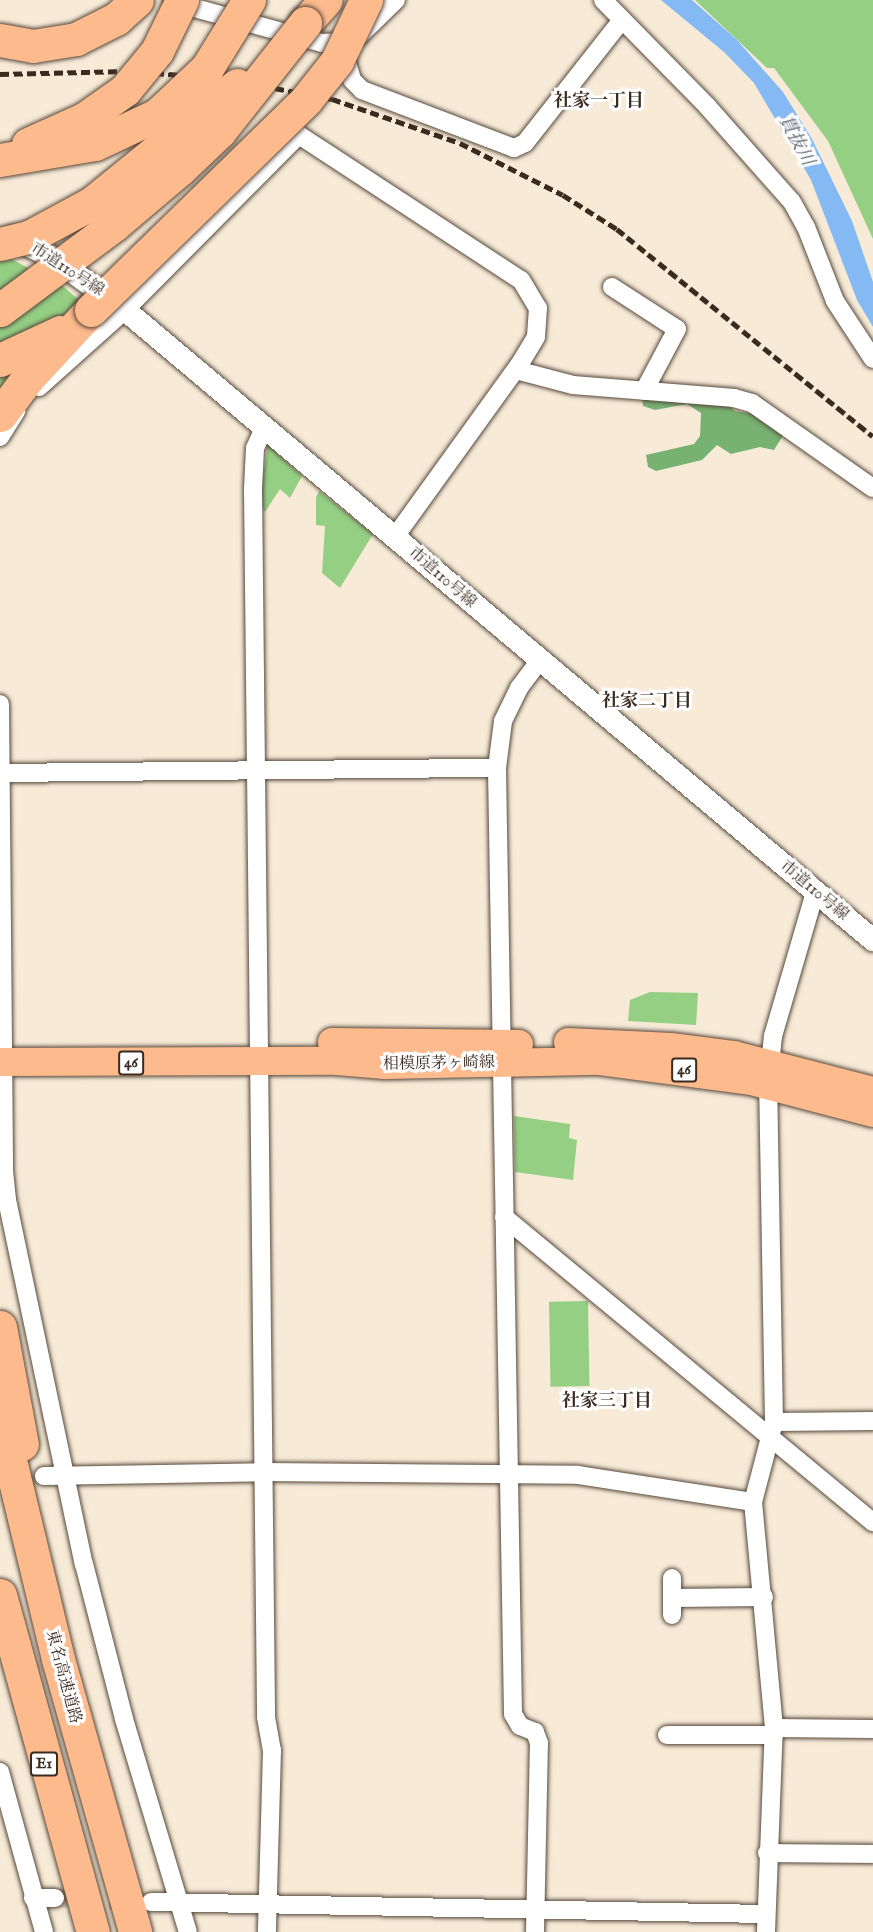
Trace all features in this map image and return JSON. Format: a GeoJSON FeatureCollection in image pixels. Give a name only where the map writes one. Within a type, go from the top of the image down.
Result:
{"type":"FeatureCollection","features":[{"type":"Feature","properties":{"kind":"highway"},"geometry":{"type":"LineString","coordinates":[[0,40],[33,46],[76,39],[116,19],[137,0]]}},
{"type":"Feature","properties":{"kind":"highway"},"geometry":{"type":"LineString","coordinates":[[0,152],[61,131],[125,90],[157,51],[182,0]]}},
{"type":"Feature","properties":{"kind":"highway"},"geometry":{"type":"LineString","coordinates":[[0,160],[95,144],[157,115],[207,69],[249,0]]}},
{"type":"Feature","properties":{"kind":"highway"},"geometry":{"type":"LineString","coordinates":[[0,415],[27,379],[91,310],[306,100],[337,61],[366,0]]}},
{"type":"Feature","properties":{"kind":"highway"},"geometry":{"type":"LineString","coordinates":[[0,244],[49,227],[92,203],[231,91],[315,11]]}},
{"type":"Feature","properties":{"kind":"highway"},"geometry":{"type":"LineString","coordinates":[[0,310],[114,225],[180,169],[219,132],[315,11]]}},
{"type":"Feature","properties":{"kind":"highway"},"geometry":{"type":"LineString","coordinates":[[0,360],[51,338],[91,310]]}},
{"type":"Feature","properties":{"kind":"highway"},"geometry":{"type":"LineString","coordinates":[[0,1327],[58,1659]]}},
{"type":"Feature","properties":{"kind":"highway","name":"東名高速道路"},"geometry":{"type":"LineString","coordinates":[[0,1419],[58,1659],[135,1932]]}},
{"type":"Feature","properties":{"kind":"highway","name":"E1"},"geometry":{"type":"LineString","coordinates":[[0,1595],[93,1932]]}},
{"type":"Feature","properties":{"kind":"main road","name":"相模原茅ヶ崎線"},"geometry":{"type":"LineString","coordinates":[[3,1053],[500,1053],[626,1043],[768,1073],[873,1091]]}},
{"type":"Feature","properties":{"kind":"main road","name":"相模原茅ヶ崎線"},"geometry":{"type":"LineString","coordinates":[[768,1073],[873,1113]]}},
{"type":"Feature","properties":{"kind":"street"},"geometry":{"type":"LineString","coordinates":[[166,0],[302,40],[341,42],[374,25],[396,0]]}},
{"type":"Feature","properties":{"kind":"street"},"geometry":{"type":"LineString","coordinates":[[603,0],[706,106],[792,202],[807,227],[835,301],[873,359]]}},
{"type":"Feature","properties":{"kind":"street"},"geometry":{"type":"LineString","coordinates":[[341,42],[352,80],[362,90],[514,148],[525,143],[621,21]]}},
{"type":"Feature","properties":{"kind":"street"},"geometry":{"type":"LineString","coordinates":[[0,437],[13,415],[36,390],[125,310],[298,135],[521,280],[538,308],[536,337],[516,370],[395,537]]}},
{"type":"Feature","properties":{"kind":"street","name":"市道110号線"},"geometry":{"type":"LineString","coordinates":[[0,232],[52,257],[125,310],[873,940]]}},
{"type":"Feature","properties":{"kind":"street"},"geometry":{"type":"LineString","coordinates":[[612,287],[680,324],[644,391]]}},
{"type":"Feature","properties":{"kind":"street"},"geometry":{"type":"LineString","coordinates":[[516,370],[573,385],[734,398],[765,410],[873,488]]}},
{"type":"Feature","properties":{"kind":"street"},"geometry":{"type":"LineString","coordinates":[[264,428],[255,448],[253,489],[257,1053],[266,1717],[272,1750],[267,1932]]}},
{"type":"Feature","properties":{"kind":"street"},"geometry":{"type":"LineString","coordinates":[[535,1932],[538,1737],[520,1726],[513,1714],[500,1053],[497,768],[503,721],[519,688],[539,661]]}},
{"type":"Feature","properties":{"kind":"street"},"geometry":{"type":"LineString","coordinates":[[0,704],[4,1171],[7,1200],[63,1475],[124,1719],[188,1932]]}},
{"type":"Feature","properties":{"kind":"street"},"geometry":{"type":"LineString","coordinates":[[1,773],[497,768]]}},
{"type":"Feature","properties":{"kind":"street"},"geometry":{"type":"LineString","coordinates":[[766,1932],[767,1853],[774,1732],[764,1597],[753,1502],[771,1431],[768,1073],[773,1035],[815,892]]}},
{"type":"Feature","properties":{"kind":"street"},"geometry":{"type":"LineString","coordinates":[[504,1217],[771,1431],[873,1522]]}},
{"type":"Feature","properties":{"kind":"street"},"geometry":{"type":"LineString","coordinates":[[771,1431],[873,1421]]}},
{"type":"Feature","properties":{"kind":"street"},"geometry":{"type":"LineString","coordinates":[[44,1476],[264,1472],[578,1475],[753,1502]]}},
{"type":"Feature","properties":{"kind":"street"},"geometry":{"type":"LineString","coordinates":[[672,1578],[672,1606],[764,1597]]}},
{"type":"Feature","properties":{"kind":"street"},"geometry":{"type":"LineString","coordinates":[[667,1735],[873,1729]]}},
{"type":"Feature","properties":{"kind":"street"},"geometry":{"type":"LineString","coordinates":[[0,1772],[44,1932]]}},
{"type":"Feature","properties":{"kind":"street"},"geometry":{"type":"LineString","coordinates":[[767,1853],[873,1854]]}},
{"type":"Feature","properties":{"kind":"street"},"geometry":{"type":"LineString","coordinates":[[33,1898],[55,1898]]}},
{"type":"Feature","properties":{"kind":"street"},"geometry":{"type":"LineString","coordinates":[[151,1902],[765,1914]]}},
{"type":"Feature","properties":{"kind":"green space"},"geometry":{"type":"Polygon","coordinates":[[[695,0],[873,0],[873,239],[828,141],[774,68],[767,68],[695,0]]]}},
{"type":"Feature","properties":{"kind":"green space"},"geometry":{"type":"Polygon","coordinates":[[[0,253],[64,287],[96,315],[0,425],[0,253]]]}},
{"type":"Feature","properties":{"kind":"green space"},"geometry":{"type":"Polygon","coordinates":[[[642,398],[727,404],[735,411],[753,414],[784,434],[774,450],[760,447],[731,454],[717,445],[702,460],[656,471],[648,467],[646,455],[694,444],[700,436],[701,413],[687,404],[655,410],[643,406],[642,398]]]}},
{"type":"Feature","properties":{"kind":"green space"},"geometry":{"type":"Polygon","coordinates":[[[268,445],[302,476],[290,498],[280,489],[265,512],[259,501],[268,445]]]}},
{"type":"Feature","properties":{"kind":"green space"},"geometry":{"type":"Polygon","coordinates":[[[319,491],[373,534],[340,588],[322,573],[325,526],[316,525],[316,497],[319,491]]]}},
{"type":"Feature","properties":{"kind":"green space"},"geometry":{"type":"Polygon","coordinates":[[[650,992],[698,993],[696,1025],[628,1021],[630,1000],[650,992]]]}},
{"type":"Feature","properties":{"kind":"green space"},"geometry":{"type":"Polygon","coordinates":[[[514,1116],[570,1124],[569,1138],[577,1140],[573,1180],[515,1172],[514,1116]]]}},
{"type":"Feature","properties":{"kind":"green space"},"geometry":{"type":"Polygon","coordinates":[[[588,1301],[589,1386],[550,1387],[549,1302],[588,1301]]]}},
{"type":"Feature","properties":{"kind":"water","name":"貫抜川"},"geometry":{"type":"Polygon","coordinates":[[[661,0],[692,0],[736,39],[783,92],[812,139],[852,221],[873,282],[873,327],[857,300],[811,180],[754,83],[724,52],[661,0]]]}},
{"type":"Feature","properties":{"kind":"tunnel"},"geometry":{"type":"LineString","coordinates":[[55,1898],[134,1901]]}},
{"type":"Feature","properties":{"kind":"railway"},"geometry":{"type":"LineString","coordinates":[[0,74],[128,71],[222,78],[332,99],[460,143],[563,195],[617,229],[873,436]]}},
{"type":"Feature","properties":{"kind":"district","name":"社家一丁目"},"geometry":{"type":"Point","coordinates":[599,102]}},
{"type":"Feature","properties":{"kind":"district","name":"社家二丁目"},"geometry":{"type":"Point","coordinates":[647,702]}},
{"type":"Feature","properties":{"kind":"district","name":"社家三丁目"},"geometry":{"type":"Point","coordinates":[607,1402]}}]}
